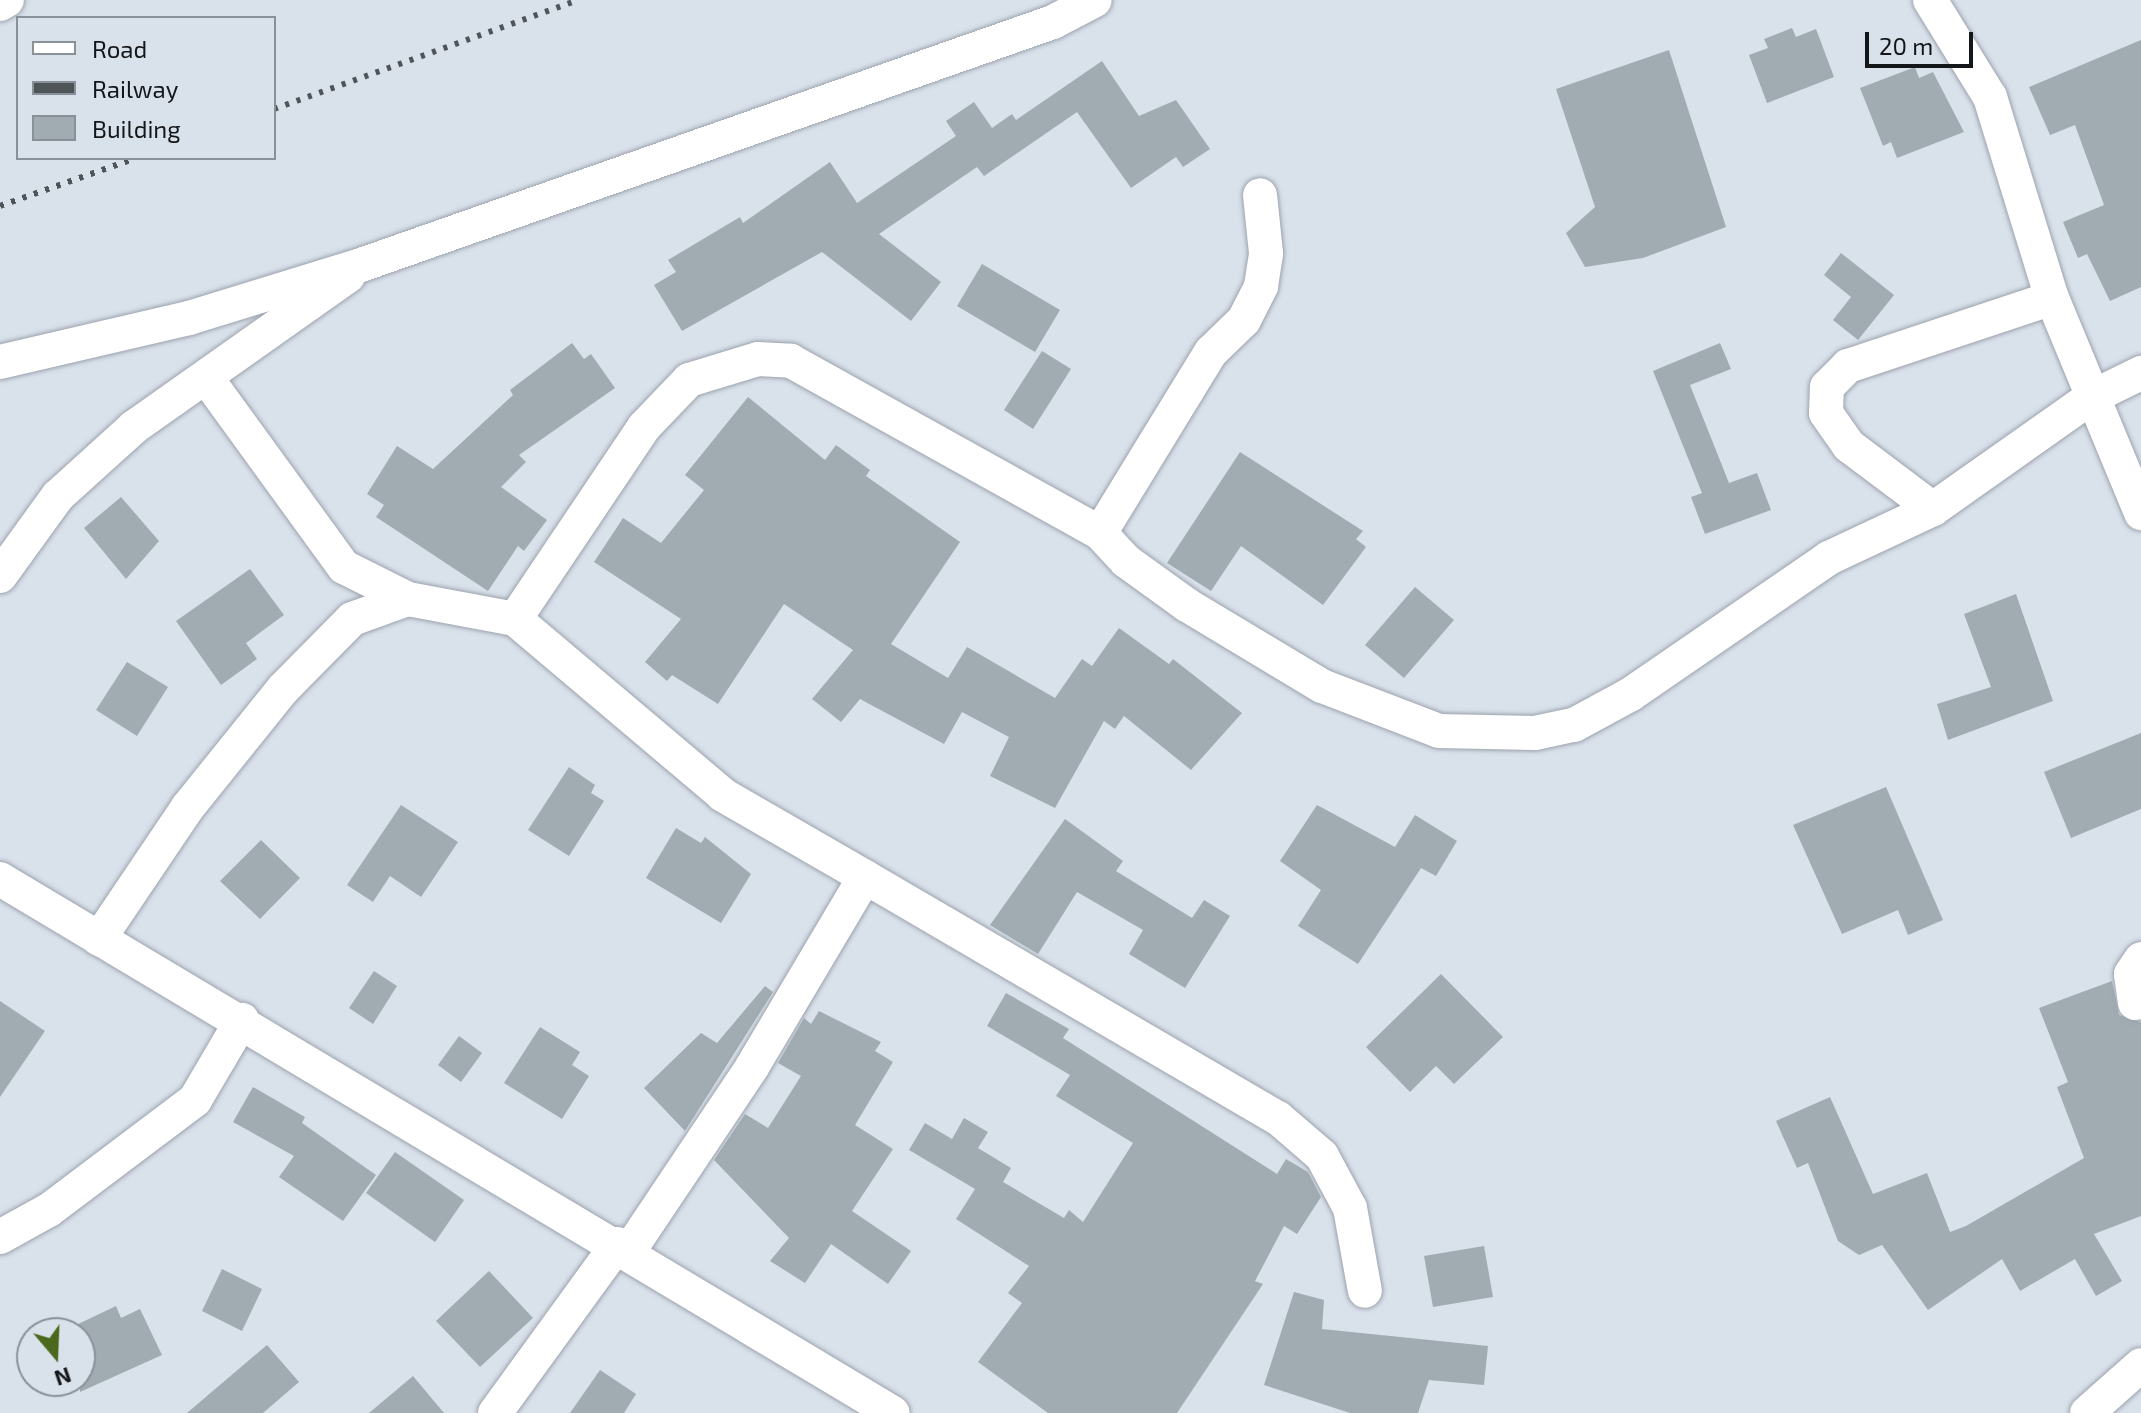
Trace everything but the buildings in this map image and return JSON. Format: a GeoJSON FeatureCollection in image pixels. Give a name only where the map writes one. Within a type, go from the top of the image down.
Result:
{"type":"FeatureCollection","features":[{"type":"Feature","properties":{"kind":"street"},"geometry":{"type":"LineString","coordinates":[[0,4],[7,0]]}},
{"type":"Feature","properties":{"kind":"street"},"geometry":{"type":"LineString","coordinates":[[0,362],[189,318],[361,265],[1053,22],[1095,0]]}},
{"type":"Feature","properties":{"kind":"street"},"geometry":{"type":"LineString","coordinates":[[1930,0],[1990,97],[2052,298],[2141,513]]}},
{"type":"Feature","properties":{"kind":"street"},"geometry":{"type":"LineString","coordinates":[[1100,533],[1211,352],[1244,320],[1261,286],[1266,253],[1260,195]]}},
{"type":"Feature","properties":{"kind":"street"},"geometry":{"type":"LineString","coordinates":[[0,576],[58,496],[134,427],[208,380],[361,265]]}},
{"type":"Feature","properties":{"kind":"street"},"geometry":{"type":"LineString","coordinates":[[1933,509],[1849,446],[1826,413],[1827,387],[1848,366],[2052,298]]}},
{"type":"Feature","properties":{"kind":"street"},"geometry":{"type":"LineString","coordinates":[[515,619],[644,427],[689,380],[758,359],[791,361],[1100,533],[1187,605],[1322,686],[1379,713],[1476,736],[1574,725],[1631,694],[1829,558],[1933,509],[2092,397],[2141,373]]}},
{"type":"Feature","properties":{"kind":"street"},"geometry":{"type":"LineString","coordinates":[[208,380],[344,567],[352,619]]}},
{"type":"Feature","properties":{"kind":"street"},"geometry":{"type":"LineString","coordinates":[[344,567],[408,599],[515,619],[723,795],[1278,1118],[1322,1156],[1350,1208],[1365,1291]]}},
{"type":"Feature","properties":{"kind":"street"},"geometry":{"type":"LineString","coordinates":[[99,939],[232,748],[352,619],[408,599]]}},
{"type":"Feature","properties":{"kind":"street"},"geometry":{"type":"LineString","coordinates":[[495,1413],[623,1247],[752,1067],[865,877]]}},
{"type":"Feature","properties":{"kind":"street"},"geometry":{"type":"LineString","coordinates":[[0,879],[623,1247],[893,1413]]}},
{"type":"Feature","properties":{"kind":"street"},"geometry":{"type":"LineString","coordinates":[[2135,1003],[2131,974],[2141,959]]}},
{"type":"Feature","properties":{"kind":"street"},"geometry":{"type":"LineString","coordinates":[[0,1237],[49,1210],[195,1100],[242,1020]]}},
{"type":"Feature","properties":{"kind":"street"},"geometry":{"type":"LineString","coordinates":[[2087,1413],[2141,1365]]}},
{"type":"Feature","properties":{"kind":"railway"},"geometry":{"type":"LineString","coordinates":[[276,108],[579,0]]}},
{"type":"Feature","properties":{"kind":"railway"},"geometry":{"type":"LineString","coordinates":[[0,206],[130,160]]}}]}
